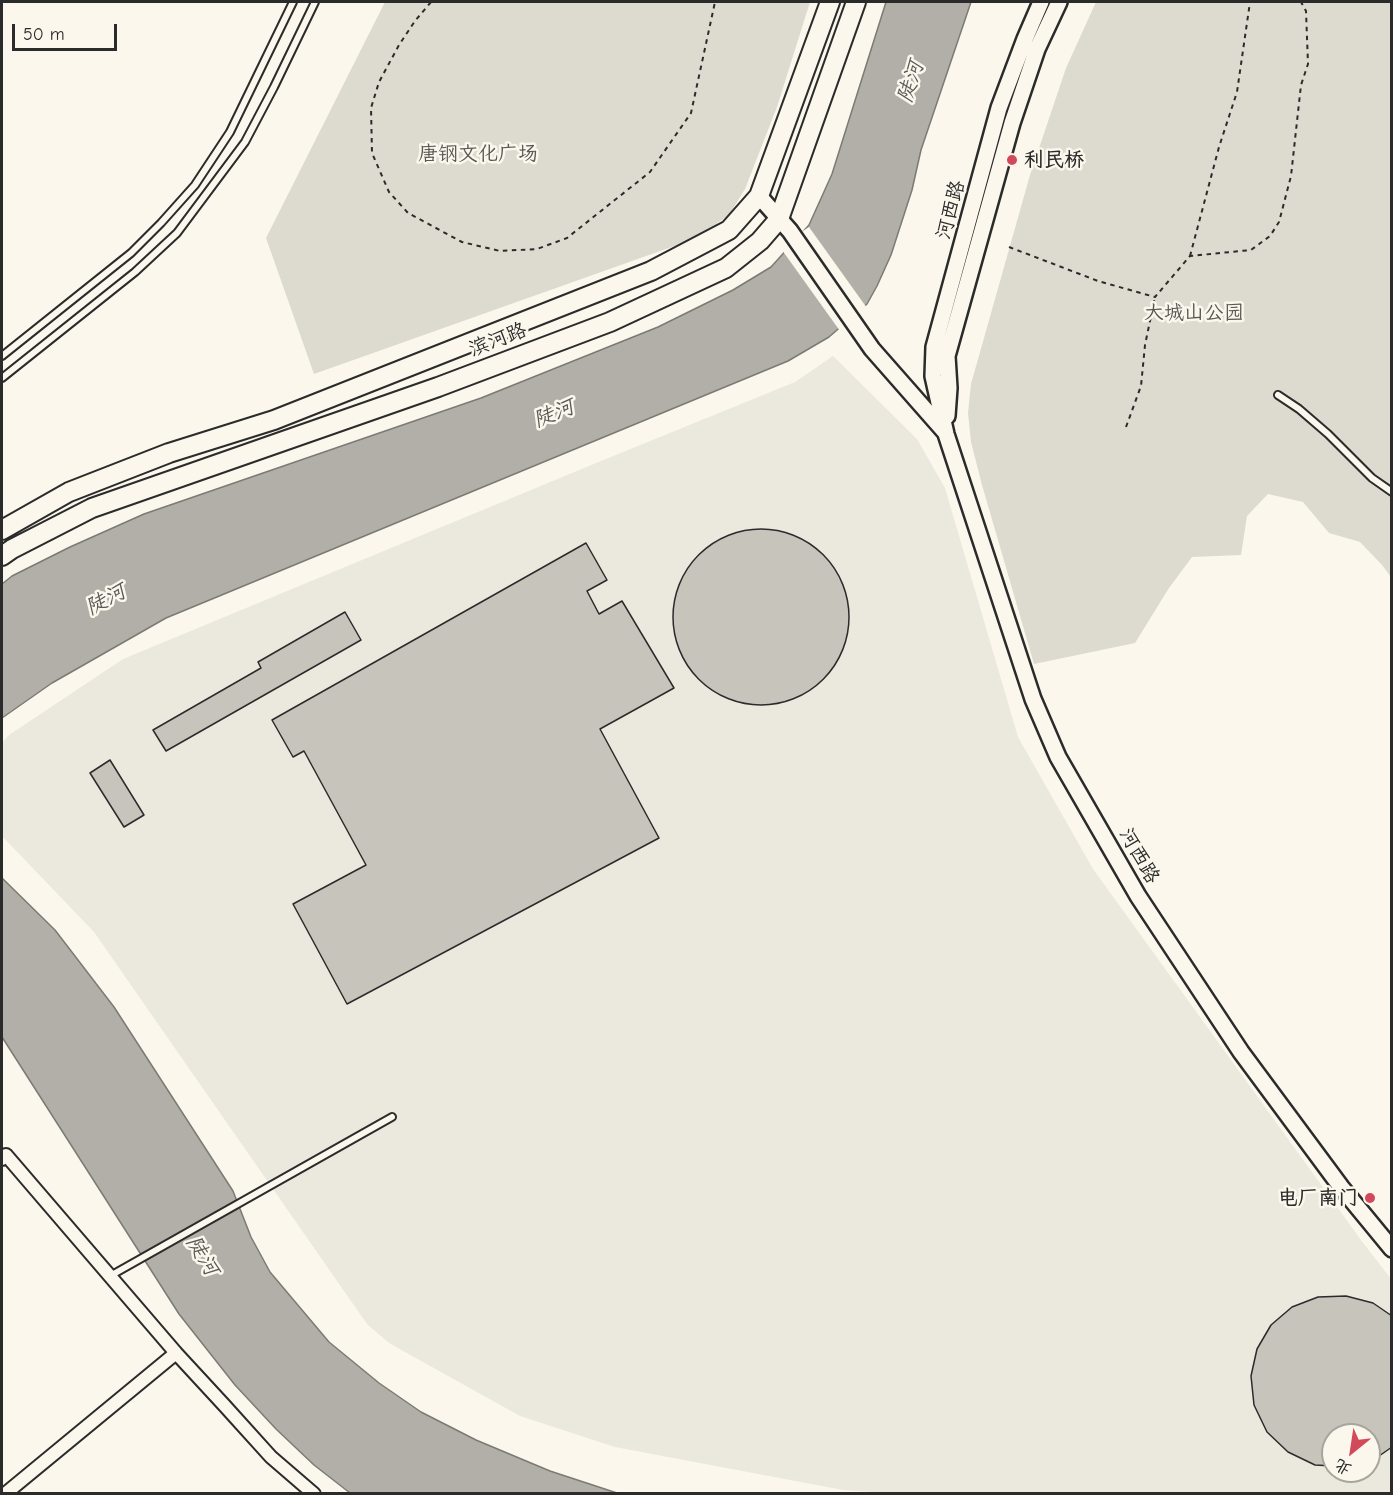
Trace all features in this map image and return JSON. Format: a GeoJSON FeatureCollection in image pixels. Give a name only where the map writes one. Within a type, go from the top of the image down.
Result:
{"type":"FeatureCollection","features":[{"type":"Feature","properties":{"kind":"main road","name":"滨河路"},"geometry":{"type":"LineString","coordinates":[[2,530],[69,492],[169,453],[274,420],[651,271],[729,230],[759,196],[830,2]]}},
{"type":"Feature","properties":{"kind":"main road","name":"滨河路"},"geometry":{"type":"LineString","coordinates":[[2,556],[92,508],[438,387],[610,322],[726,268],[784,225],[856,2]]}},
{"type":"Feature","properties":{"kind":"street","name":"河西路"},"geometry":{"type":"LineString","coordinates":[[1041,2],[999,108],[934,347],[933,376],[946,434],[1033,699],[1058,757],[1138,897],[1241,1052],[1341,1187],[1392,1249]]}},
{"type":"Feature","properties":{"kind":"street","name":"河西路"},"geometry":{"type":"LineString","coordinates":[[946,434],[949,388],[947,356],[1012,123],[1037,49],[1059,2]]}},
{"type":"Feature","properties":{"kind":"street"},"geometry":{"type":"LineString","coordinates":[[759,196],[784,225],[872,349],[946,434]]}},
{"type":"Feature","properties":{"kind":"street"},"geometry":{"type":"LineString","coordinates":[[2,1159],[6,1155],[176,1353],[272,1457],[314,1494]]}},
{"type":"Feature","properties":{"kind":"street"},"geometry":{"type":"LineString","coordinates":[[3,1493],[176,1353]]}},
{"type":"Feature","properties":{"kind":"lane"},"geometry":{"type":"LineString","coordinates":[[2,356],[131,253],[195,184],[230,132],[293,2]]}},
{"type":"Feature","properties":{"kind":"lane"},"geometry":{"type":"LineString","coordinates":[[2,378],[135,272],[177,233],[245,142],[315,2]]}},
{"type":"Feature","properties":{"kind":"lane"},"geometry":{"type":"LineString","coordinates":[[1278,395],[1299,409],[1372,478],[1392,492]]}},
{"type":"Feature","properties":{"kind":"lane"},"geometry":{"type":"LineString","coordinates":[[110,1276],[392,1117]]}},
{"type":"Feature","properties":{"kind":"path"},"geometry":{"type":"LineString","coordinates":[[431,2],[399,45],[379,82],[371,108],[372,153],[389,192],[408,213],[462,242],[500,251],[537,249],[567,238],[650,172],[691,113],[715,2]]}},
{"type":"Feature","properties":{"kind":"path"},"geometry":{"type":"LineString","coordinates":[[1126,427],[1141,387],[1145,345],[1155,297],[1190,256],[1218,147],[1237,92],[1250,2]]}},
{"type":"Feature","properties":{"kind":"path"},"geometry":{"type":"LineString","coordinates":[[1190,256],[1251,250],[1270,236],[1279,222],[1291,176],[1300,84],[1308,64],[1306,11],[1302,2]]}},
{"type":"Feature","properties":{"kind":"path"},"geometry":{"type":"LineString","coordinates":[[1009,247],[1098,281],[1155,297]]}},
{"type":"Feature","properties":{"kind":"shaded area"},"geometry":{"type":"Polygon","coordinates":[[[833,356],[917,439],[945,488],[1018,737],[1093,869],[1391,1279],[1391,1493],[906,1494],[843,1490],[615,1447],[520,1416],[389,1343],[367,1324],[94,932],[2,836],[2,743],[9,735],[123,659],[795,382],[833,356]]]}},
{"type":"Feature","properties":{"kind":"green space","name":"唐钢文化广场"},"geometry":{"type":"Polygon","coordinates":[[[385,2],[810,2],[777,107],[745,189],[729,215],[694,239],[314,374],[266,238],[385,2]]]}},
{"type":"Feature","properties":{"kind":"green space","name":"大城山公园"},"geometry":{"type":"Polygon","coordinates":[[[1096,2],[1391,2],[1391,577],[1360,542],[1329,533],[1303,502],[1268,494],[1247,516],[1241,555],[1192,557],[1169,588],[1135,643],[1034,664],[982,485],[971,442],[968,413],[971,384],[1030,175],[1066,68],[1096,2]]]}},
{"type":"Feature","properties":{"kind":"water","name":"陡河"},"geometry":{"type":"Polygon","coordinates":[[[886,2],[971,2],[921,150],[912,190],[891,255],[867,304],[829,337],[788,361],[166,618],[52,683],[2,718],[2,584],[12,576],[144,514],[481,398],[658,327],[733,290],[771,267],[809,225],[832,174],[886,2]]]}},
{"type":"Feature","properties":{"kind":"water","name":"陡河"},"geometry":{"type":"Polygon","coordinates":[[[2,878],[55,930],[114,1007],[233,1191],[251,1237],[270,1272],[329,1342],[379,1383],[421,1412],[476,1440],[550,1471],[617,1493],[350,1493],[314,1465],[276,1429],[235,1385],[179,1314],[2,1037],[2,878]]]}},
{"type":"Feature","properties":{"kind":"pier"},"geometry":{"type":"Polygon","coordinates":[[[809,227],[867,308],[840,331],[782,250],[795,236],[809,227]]]}},
{"type":"Feature","properties":{"kind":"building"},"geometry":{"type":"Polygon","coordinates":[[[761,529],[795,536],[810,544],[823,555],[834,568],[842,583],[849,617],[842,651],[834,666],[823,679],[810,690],[795,698],[761,705],[727,698],[712,690],[699,679],[688,666],[680,651],[673,617],[680,583],[688,568],[699,555],[712,544],[727,536],[761,529]]]}},
{"type":"Feature","properties":{"kind":"building"},"geometry":{"type":"Polygon","coordinates":[[[586,543],[607,580],[587,591],[599,614],[622,601],[674,688],[600,729],[659,838],[347,1004],[293,904],[366,865],[304,751],[293,757],[272,720],[586,543]]]}},
{"type":"Feature","properties":{"kind":"building"},"geometry":{"type":"Polygon","coordinates":[[[345,612],[361,640],[166,751],[153,730],[261,668],[258,662],[345,612]]]}},
{"type":"Feature","properties":{"kind":"building"},"geometry":{"type":"Polygon","coordinates":[[[110,760],[144,815],[124,827],[90,773],[110,760]]]}},
{"type":"Feature","properties":{"kind":"building"},"geometry":{"type":"Polygon","coordinates":[[[1346,1296],[1373,1303],[1392,1316],[1392,1447],[1381,1455],[1381,1423],[1321,1423],[1321,1465],[1315,1465],[1288,1452],[1267,1432],[1254,1405],[1251,1376],[1257,1349],[1271,1325],[1292,1307],[1318,1297],[1346,1296]]]}},
{"type":"Feature","properties":{"kind":"place","name":"利民桥"},"geometry":{"type":"Point","coordinates":[1012,160]}},
{"type":"Feature","properties":{"kind":"place","name":"电厂南门"},"geometry":{"type":"Point","coordinates":[1370,1198]}}]}
